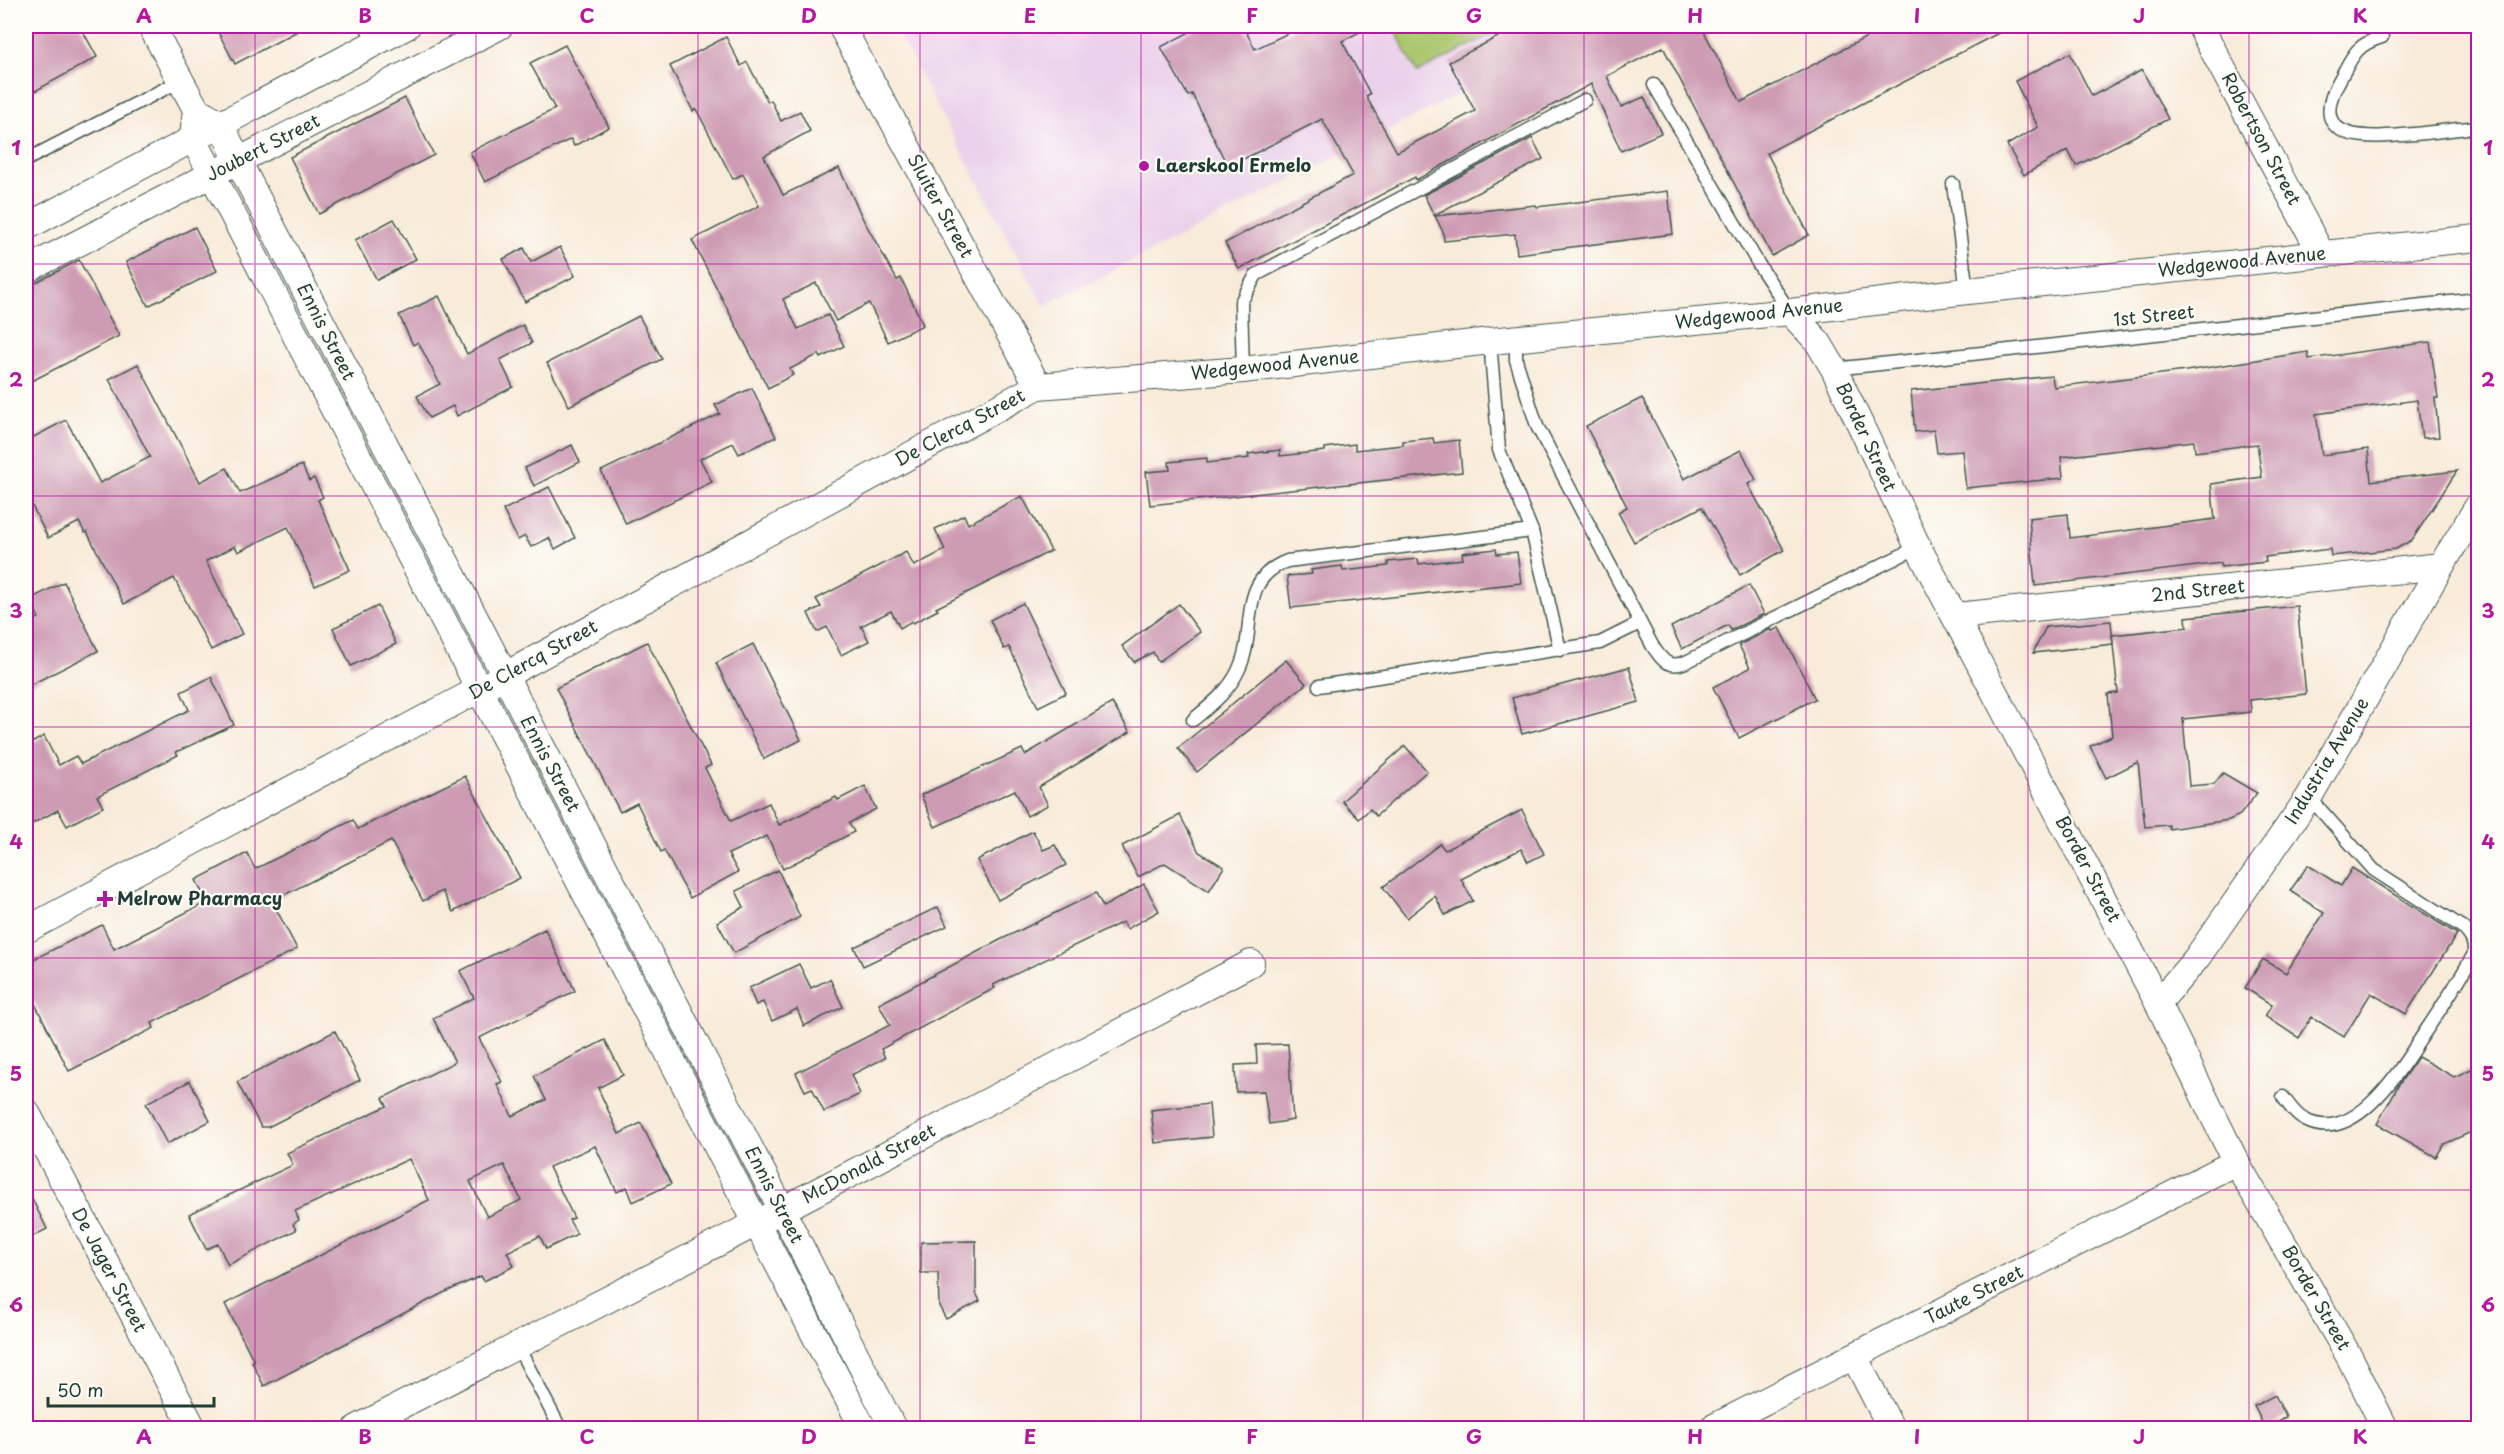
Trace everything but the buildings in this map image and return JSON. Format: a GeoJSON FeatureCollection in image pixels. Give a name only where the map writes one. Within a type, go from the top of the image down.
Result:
{"type":"FeatureCollection","features":[{"type":"Feature","properties":{"kind":"street"},"geometry":{"type":"LineString","coordinates":[[151,26],[196,109],[220,124]]}},
{"type":"Feature","properties":{"kind":"street"},"geometry":{"type":"LineString","coordinates":[[26,227],[220,124],[370,34],[407,26]]}},
{"type":"Feature","properties":{"kind":"street","name":"Joubert Street"},"geometry":{"type":"LineString","coordinates":[[26,270],[500,26]]}},
{"type":"Feature","properties":{"kind":"street","name":"Sluiter Street"},"geometry":{"type":"LineString","coordinates":[[841,26],[1038,386]]}},
{"type":"Feature","properties":{"kind":"street","name":"Robertson Street"},"geometry":{"type":"LineString","coordinates":[[2200,26],[2321,253]]}},
{"type":"Feature","properties":{"kind":"street"},"geometry":{"type":"LineString","coordinates":[[193,138],[196,109]]}},
{"type":"Feature","properties":{"kind":"street","name":"Ennis Street"},"geometry":{"type":"LineString","coordinates":[[220,124],[893,1428]]}},
{"type":"Feature","properties":{"kind":"street","name":"Ennis Street"},"geometry":{"type":"LineString","coordinates":[[193,138],[862,1428]]}},
{"type":"Feature","properties":{"kind":"street","name":"Wedgewood Avenue"},"geometry":{"type":"LineString","coordinates":[[1038,386],[1243,370],[1490,340],[1790,312],[1967,291],[2478,238]]}},
{"type":"Feature","properties":{"kind":"street","name":"Border Street"},"geometry":{"type":"LineString","coordinates":[[1790,312],[1818,342],[1834,369],[1918,548],[1956,616],[2158,1003],[2236,1161],[2350,1358],[2385,1428]]}},
{"type":"Feature","properties":{"kind":"street","name":"De Clercq Street"},"geometry":{"type":"LineString","coordinates":[[26,930],[478,690],[1038,386]]}},
{"type":"Feature","properties":{"kind":"street","name":"Industria Avenue"},"geometry":{"type":"LineString","coordinates":[[2158,1003],[2196,959],[2308,797],[2478,506]]}},
{"type":"Feature","properties":{"kind":"street","name":"2nd Street"},"geometry":{"type":"LineString","coordinates":[[1956,616],[2441,566]]}},
{"type":"Feature","properties":{"kind":"street","name":"McDonald Street"},"geometry":{"type":"LineString","coordinates":[[357,1428],[782,1210],[1251,963]]}},
{"type":"Feature","properties":{"kind":"street","name":"De Jager Street"},"geometry":{"type":"LineString","coordinates":[[26,1111],[193,1428]]}},
{"type":"Feature","properties":{"kind":"street","name":"Taute Street"},"geometry":{"type":"LineString","coordinates":[[1712,1428],[2236,1161]]}},
{"type":"Feature","properties":{"kind":"street"},"geometry":{"type":"LineString","coordinates":[[1854,1356],[1891,1428]]}},
{"type":"Feature","properties":{"kind":"lane"},"geometry":{"type":"LineString","coordinates":[[2382,37],[2357,48],[2331,96],[2329,112],[2336,126],[2344,133],[2368,137],[2478,127]]}},
{"type":"Feature","properties":{"kind":"lane"},"geometry":{"type":"LineString","coordinates":[[26,160],[180,81]]}},
{"type":"Feature","properties":{"kind":"lane"},"geometry":{"type":"LineString","coordinates":[[1654,85],[1759,265],[1790,312]]}},
{"type":"Feature","properties":{"kind":"lane"},"geometry":{"type":"LineString","coordinates":[[1243,370],[1241,302],[1256,275],[1585,100]]}},
{"type":"Feature","properties":{"kind":"lane"},"geometry":{"type":"LineString","coordinates":[[1953,184],[1967,291]]}},
{"type":"Feature","properties":{"kind":"lane","name":"1st Street"},"geometry":{"type":"LineString","coordinates":[[1834,369],[2478,299]]}},
{"type":"Feature","properties":{"kind":"lane"},"geometry":{"type":"LineString","coordinates":[[1516,339],[1519,370],[1537,426],[1640,623],[1659,655],[1669,664],[1678,666],[1918,548]]}},
{"type":"Feature","properties":{"kind":"lane"},"geometry":{"type":"LineString","coordinates":[[1490,340],[1499,450],[1532,531],[1560,650]]}},
{"type":"Feature","properties":{"kind":"lane"},"geometry":{"type":"LineString","coordinates":[[1193,720],[1223,695],[1240,667],[1249,634],[1256,586],[1261,576],[1277,564],[1532,531]]}},
{"type":"Feature","properties":{"kind":"lane"},"geometry":{"type":"LineString","coordinates":[[1319,686],[1600,643],[1640,623]]}},
{"type":"Feature","properties":{"kind":"lane"},"geometry":{"type":"LineString","coordinates":[[2283,1097],[2303,1119],[2326,1125],[2354,1116],[2376,1101],[2392,1081],[2474,954],[2475,945],[2472,937],[2462,927],[2374,870],[2308,797]]}},
{"type":"Feature","properties":{"kind":"lane"},"geometry":{"type":"LineString","coordinates":[[518,1347],[560,1428]]}},
{"type":"Feature","properties":{"kind":"shaded area","name":"Laerskool Ermelo"},"geometry":{"type":"Polygon","coordinates":[[[894,26],[1592,26],[1044,306],[894,26]]]}},
{"type":"Feature","properties":{"kind":"green space"},"geometry":{"type":"Polygon","coordinates":[[[1393,26],[1508,26],[1417,73],[1393,26]]]}},
{"type":"Feature","properties":{"kind":"place","name":"Laerskool Ermelo"},"geometry":{"type":"Point","coordinates":[1144,166]}},
{"type":"Feature","properties":{"kind":"place","name":"Melrow Pharmacy"},"geometry":{"type":"Point","coordinates":[105,899]}}]}
